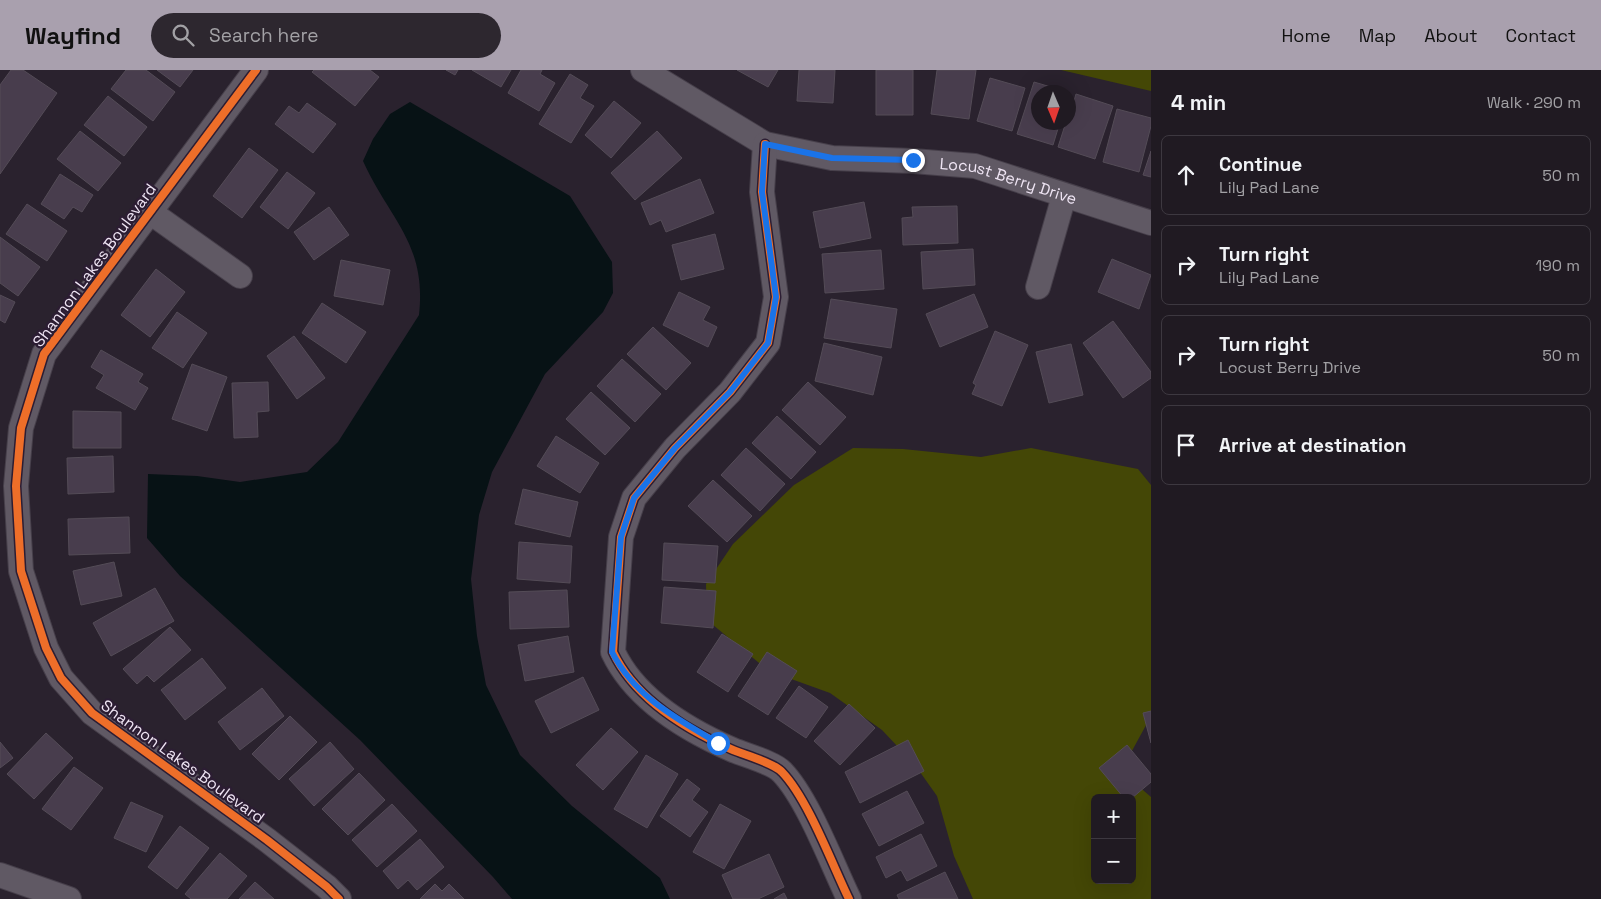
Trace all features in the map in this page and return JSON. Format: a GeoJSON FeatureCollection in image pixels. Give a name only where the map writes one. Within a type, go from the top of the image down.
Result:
{"type":"FeatureCollection","features":[{"type":"Feature","properties":{"kind":"street","name":"Shannon Lakes Boulevard"},"geometry":{"type":"LineString","coordinates":[[256,70],[44,354],[21,428],[16,486],[21,571],[46,648],[61,678],[92,713],[267,840],[327,887],[339,899]]}},
{"type":"Feature","properties":{"kind":"street","name":"Locust Berry Drive"},"geometry":{"type":"LineString","coordinates":[[643,70],[765,144],[832,158],[913,160],[975,166],[1151,224]]}},
{"type":"Feature","properties":{"kind":"street"},"geometry":{"type":"LineString","coordinates":[[765,144],[762,192],[776,297],[768,343],[730,392],[675,448],[634,498],[621,537],[612,652],[620,668],[662,710],[718,743],[781,771],[805,806],[849,899]]}},
{"type":"Feature","properties":{"kind":"street"},"geometry":{"type":"LineString","coordinates":[[1038,287],[1064,196]]}},
{"type":"Feature","properties":{"kind":"street"},"geometry":{"type":"LineString","coordinates":[[150,212],[240,276]]}},
{"type":"Feature","properties":{"kind":"street"},"geometry":{"type":"LineString","coordinates":[[0,875],[69,899]]}},
{"type":"Feature","properties":{"kind":"shaded area"},"geometry":{"type":"Polygon","coordinates":[[[1061,70],[1151,70],[1151,91],[1061,70]]]}},
{"type":"Feature","properties":{"kind":"shaded area"},"geometry":{"type":"Polygon","coordinates":[[[410,102],[570,196],[612,262],[613,293],[603,312],[545,374],[492,472],[479,515],[471,579],[477,636],[486,685],[520,755],[572,806],[660,878],[670,899],[512,899],[360,740],[180,576],[147,538],[148,474],[197,476],[240,482],[307,472],[338,442],[419,315],[420,290],[412,250],[363,161],[373,139],[390,114],[410,102]]]}},
{"type":"Feature","properties":{"kind":"shaded area"},"geometry":{"type":"Polygon","coordinates":[[[853,448],[903,449],[981,457],[1031,448],[1138,469],[1151,485],[1151,716],[1121,771],[1151,797],[1151,899],[973,899],[954,856],[937,796],[915,765],[882,730],[830,693],[769,671],[707,620],[706,584],[733,544],[794,485],[853,448]]]}},
{"type":"Feature","properties":{"kind":"building"},"geometry":{"type":"Polygon","coordinates":[[[11,70],[23,70],[57,93],[0,174],[0,85],[11,70]]]}},
{"type":"Feature","properties":{"kind":"building"},"geometry":{"type":"Polygon","coordinates":[[[126,70],[146,70],[175,92],[153,121],[111,89],[126,70]]]}},
{"type":"Feature","properties":{"kind":"building"},"geometry":{"type":"Polygon","coordinates":[[[157,70],[193,70],[180,87],[157,70]]]}},
{"type":"Feature","properties":{"kind":"building"},"geometry":{"type":"Polygon","coordinates":[[[314,70],[370,70],[379,77],[355,106],[312,72],[314,70]]]}},
{"type":"Feature","properties":{"kind":"building"},"geometry":{"type":"Polygon","coordinates":[[[446,70],[458,70],[455,75],[446,70]]]}},
{"type":"Feature","properties":{"kind":"building"},"geometry":{"type":"Polygon","coordinates":[[[472,70],[511,70],[501,87],[472,70]]]}},
{"type":"Feature","properties":{"kind":"building"},"geometry":{"type":"Polygon","coordinates":[[[521,70],[542,70],[540,74],[555,83],[539,111],[508,93],[521,70]]]}},
{"type":"Feature","properties":{"kind":"building"},"geometry":{"type":"Polygon","coordinates":[[[737,70],[778,70],[768,87],[737,70]]]}},
{"type":"Feature","properties":{"kind":"building"},"geometry":{"type":"Polygon","coordinates":[[[799,70],[835,70],[833,103],[797,101],[799,70]]]}},
{"type":"Feature","properties":{"kind":"building"},"geometry":{"type":"Polygon","coordinates":[[[876,70],[913,70],[913,115],[876,115],[876,70]]]}},
{"type":"Feature","properties":{"kind":"building"},"geometry":{"type":"Polygon","coordinates":[[[937,70],[976,70],[969,119],[931,114],[937,70]]]}},
{"type":"Feature","properties":{"kind":"building"},"geometry":{"type":"Polygon","coordinates":[[[570,74],[588,85],[580,98],[594,106],[571,143],[539,124],[570,74]]]}},
{"type":"Feature","properties":{"kind":"building"},"geometry":{"type":"Polygon","coordinates":[[[990,78],[1025,88],[1012,131],[977,121],[990,78]]]}},
{"type":"Feature","properties":{"kind":"building"},"geometry":{"type":"Polygon","coordinates":[[[1034,82],[1044,85],[1033,85],[1034,82]]]}},
{"type":"Feature","properties":{"kind":"building"},"geometry":{"type":"Polygon","coordinates":[[[1031,91],[1031,130],[1058,130],[1053,145],[1017,134],[1031,91]]]}},
{"type":"Feature","properties":{"kind":"building"},"geometry":{"type":"Polygon","coordinates":[[[1076,94],[1113,106],[1095,159],[1058,147],[1063,130],[1076,130],[1076,94]]]}},
{"type":"Feature","properties":{"kind":"building"},"geometry":{"type":"Polygon","coordinates":[[[108,96],[147,127],[124,156],[84,125],[108,96]]]}},
{"type":"Feature","properties":{"kind":"building"},"geometry":{"type":"Polygon","coordinates":[[[614,101],[641,123],[611,158],[585,135],[614,101]]]}},
{"type":"Feature","properties":{"kind":"building"},"geometry":{"type":"Polygon","coordinates":[[[307,103],[336,124],[313,153],[275,124],[289,106],[299,113],[307,103]]]}},
{"type":"Feature","properties":{"kind":"building"},"geometry":{"type":"Polygon","coordinates":[[[1117,109],[1151,118],[1151,126],[1139,172],[1103,162],[1117,109]]]}},
{"type":"Feature","properties":{"kind":"building"},"geometry":{"type":"Polygon","coordinates":[[[80,131],[121,163],[98,191],[57,159],[80,131]]]}},
{"type":"Feature","properties":{"kind":"building"},"geometry":{"type":"Polygon","coordinates":[[[657,131],[682,158],[635,200],[611,173],[657,131]]]}},
{"type":"Feature","properties":{"kind":"building"},"geometry":{"type":"Polygon","coordinates":[[[249,148],[278,170],[242,218],[213,196],[249,148]]]}},
{"type":"Feature","properties":{"kind":"building"},"geometry":{"type":"Polygon","coordinates":[[[1151,151],[1151,177],[1143,175],[1151,151]]]}},
{"type":"Feature","properties":{"kind":"building"},"geometry":{"type":"Polygon","coordinates":[[[287,172],[315,193],[288,229],[260,207],[287,172]]]}},
{"type":"Feature","properties":{"kind":"building"},"geometry":{"type":"Polygon","coordinates":[[[60,174],[93,195],[82,212],[73,207],[64,219],[41,204],[60,174]]]}},
{"type":"Feature","properties":{"kind":"building"},"geometry":{"type":"Polygon","coordinates":[[[700,179],[714,213],[666,232],[661,220],[650,225],[641,203],[700,179]]]}},
{"type":"Feature","properties":{"kind":"building"},"geometry":{"type":"Polygon","coordinates":[[[864,202],[871,238],[820,248],[813,212],[864,202]]]}},
{"type":"Feature","properties":{"kind":"building"},"geometry":{"type":"Polygon","coordinates":[[[27,204],[67,231],[47,261],[6,234],[27,204]]]}},
{"type":"Feature","properties":{"kind":"building"},"geometry":{"type":"Polygon","coordinates":[[[957,206],[958,243],[903,245],[902,218],[913,217],[912,207],[957,206]]]}},
{"type":"Feature","properties":{"kind":"building"},"geometry":{"type":"Polygon","coordinates":[[[329,207],[349,235],[314,260],[294,232],[329,207]]]}},
{"type":"Feature","properties":{"kind":"building"},"geometry":{"type":"Polygon","coordinates":[[[715,234],[724,269],[681,280],[672,245],[715,234]]]}},
{"type":"Feature","properties":{"kind":"building"},"geometry":{"type":"Polygon","coordinates":[[[0,237],[40,267],[18,296],[0,283],[0,237]]]}},
{"type":"Feature","properties":{"kind":"building"},"geometry":{"type":"Polygon","coordinates":[[[973,249],[975,285],[923,289],[921,252],[973,249]]]}},
{"type":"Feature","properties":{"kind":"building"},"geometry":{"type":"Polygon","coordinates":[[[881,250],[884,289],[825,293],[822,254],[881,250]]]}},
{"type":"Feature","properties":{"kind":"building"},"geometry":{"type":"Polygon","coordinates":[[[1112,259],[1151,275],[1139,309],[1098,292],[1112,259]]]}},
{"type":"Feature","properties":{"kind":"building"},"geometry":{"type":"Polygon","coordinates":[[[341,260],[390,270],[383,305],[334,296],[341,260]]]}},
{"type":"Feature","properties":{"kind":"building"},"geometry":{"type":"Polygon","coordinates":[[[156,269],[185,292],[150,337],[121,315],[156,269]]]}},
{"type":"Feature","properties":{"kind":"building"},"geometry":{"type":"Polygon","coordinates":[[[679,292],[710,307],[703,320],[717,327],[708,347],[663,325],[679,292]]]}},
{"type":"Feature","properties":{"kind":"building"},"geometry":{"type":"Polygon","coordinates":[[[974,294],[988,327],[940,347],[926,314],[974,294]]]}},
{"type":"Feature","properties":{"kind":"building"},"geometry":{"type":"Polygon","coordinates":[[[0,295],[15,302],[5,323],[0,320],[0,295]]]}},
{"type":"Feature","properties":{"kind":"building"},"geometry":{"type":"Polygon","coordinates":[[[831,299],[897,309],[891,348],[824,338],[831,299]]]}},
{"type":"Feature","properties":{"kind":"building"},"geometry":{"type":"Polygon","coordinates":[[[322,303],[366,332],[346,363],[302,333],[322,303]]]}},
{"type":"Feature","properties":{"kind":"building"},"geometry":{"type":"Polygon","coordinates":[[[177,312],[207,333],[183,368],[152,348],[177,312]]]}},
{"type":"Feature","properties":{"kind":"building"},"geometry":{"type":"Polygon","coordinates":[[[1113,321],[1151,372],[1151,378],[1123,398],[1083,343],[1113,321]]]}},
{"type":"Feature","properties":{"kind":"building"},"geometry":{"type":"Polygon","coordinates":[[[653,327],[691,363],[666,390],[627,354],[653,327]]]}},
{"type":"Feature","properties":{"kind":"building"},"geometry":{"type":"Polygon","coordinates":[[[995,331],[1028,345],[1002,406],[972,394],[976,385],[973,383],[995,331]]]}},
{"type":"Feature","properties":{"kind":"building"},"geometry":{"type":"Polygon","coordinates":[[[294,336],[325,378],[297,399],[267,356],[294,336]]]}},
{"type":"Feature","properties":{"kind":"building"},"geometry":{"type":"Polygon","coordinates":[[[824,343],[882,357],[873,395],[815,381],[824,343]]]}},
{"type":"Feature","properties":{"kind":"building"},"geometry":{"type":"Polygon","coordinates":[[[1071,344],[1083,395],[1049,403],[1036,352],[1071,344]]]}},
{"type":"Feature","properties":{"kind":"building"},"geometry":{"type":"Polygon","coordinates":[[[101,350],[143,374],[138,382],[148,388],[135,410],[96,388],[104,375],[91,367],[101,350]]]}},
{"type":"Feature","properties":{"kind":"building"},"geometry":{"type":"Polygon","coordinates":[[[622,359],[661,394],[635,422],[597,386],[622,359]]]}},
{"type":"Feature","properties":{"kind":"building"},"geometry":{"type":"Polygon","coordinates":[[[192,364],[227,377],[207,431],[172,419],[192,364]]]}},
{"type":"Feature","properties":{"kind":"building"},"geometry":{"type":"Polygon","coordinates":[[[268,382],[269,411],[257,412],[258,437],[234,438],[232,383],[268,382]]]}},
{"type":"Feature","properties":{"kind":"building"},"geometry":{"type":"Polygon","coordinates":[[[808,382],[846,417],[820,445],[782,410],[808,382]]]}},
{"type":"Feature","properties":{"kind":"building"},"geometry":{"type":"Polygon","coordinates":[[[591,392],[630,428],[605,455],[566,419],[591,392]]]}},
{"type":"Feature","properties":{"kind":"building"},"geometry":{"type":"Polygon","coordinates":[[[73,411],[121,412],[121,448],[73,448],[73,411]]]}},
{"type":"Feature","properties":{"kind":"building"},"geometry":{"type":"Polygon","coordinates":[[[777,416],[816,452],[791,479],[752,443],[777,416]]]}},
{"type":"Feature","properties":{"kind":"building"},"geometry":{"type":"Polygon","coordinates":[[[556,436],[599,463],[580,493],[537,466],[556,436]]]}},
{"type":"Feature","properties":{"kind":"building"},"geometry":{"type":"Polygon","coordinates":[[[746,448],[785,484],[760,511],[721,475],[746,448]]]}},
{"type":"Feature","properties":{"kind":"building"},"geometry":{"type":"Polygon","coordinates":[[[113,456],[114,492],[68,494],[67,458],[113,456]]]}},
{"type":"Feature","properties":{"kind":"building"},"geometry":{"type":"Polygon","coordinates":[[[713,480],[752,516],[727,542],[688,506],[713,480]]]}},
{"type":"Feature","properties":{"kind":"building"},"geometry":{"type":"Polygon","coordinates":[[[523,489],[578,502],[570,537],[515,524],[523,489]]]}},
{"type":"Feature","properties":{"kind":"building"},"geometry":{"type":"Polygon","coordinates":[[[129,517],[130,553],[69,555],[68,519],[129,517]]]}},
{"type":"Feature","properties":{"kind":"building"},"geometry":{"type":"Polygon","coordinates":[[[519,542],[572,546],[570,583],[517,579],[519,542]]]}},
{"type":"Feature","properties":{"kind":"building"},"geometry":{"type":"Polygon","coordinates":[[[664,543],[718,546],[715,583],[662,580],[664,543]]]}},
{"type":"Feature","properties":{"kind":"building"},"geometry":{"type":"Polygon","coordinates":[[[114,562],[122,596],[81,605],[73,571],[114,562]]]}},
{"type":"Feature","properties":{"kind":"building"},"geometry":{"type":"Polygon","coordinates":[[[664,587],[716,591],[713,628],[661,623],[664,587]]]}},
{"type":"Feature","properties":{"kind":"building"},"geometry":{"type":"Polygon","coordinates":[[[155,588],[174,621],[111,656],[93,623],[155,588]]]}},
{"type":"Feature","properties":{"kind":"building"},"geometry":{"type":"Polygon","coordinates":[[[567,590],[569,627],[510,629],[509,592],[567,590]]]}},
{"type":"Feature","properties":{"kind":"building"},"geometry":{"type":"Polygon","coordinates":[[[170,627],[191,650],[154,682],[147,675],[137,684],[123,669],[170,627]]]}},
{"type":"Feature","properties":{"kind":"building"},"geometry":{"type":"Polygon","coordinates":[[[722,634],[753,654],[728,692],[697,672],[722,634]]]}},
{"type":"Feature","properties":{"kind":"building"},"geometry":{"type":"Polygon","coordinates":[[[568,636],[574,672],[525,681],[518,645],[568,636]]]}},
{"type":"Feature","properties":{"kind":"building"},"geometry":{"type":"Polygon","coordinates":[[[767,652],[797,671],[768,715],[738,696],[767,652]]]}},
{"type":"Feature","properties":{"kind":"building"},"geometry":{"type":"Polygon","coordinates":[[[202,658],[226,688],[185,720],[161,690],[202,658]]]}},
{"type":"Feature","properties":{"kind":"building"},"geometry":{"type":"Polygon","coordinates":[[[583,677],[599,710],[551,733],[535,701],[583,677]]]}},
{"type":"Feature","properties":{"kind":"building"},"geometry":{"type":"Polygon","coordinates":[[[799,686],[828,707],[806,738],[776,718],[799,686]]]}},
{"type":"Feature","properties":{"kind":"building"},"geometry":{"type":"Polygon","coordinates":[[[262,688],[284,716],[240,750],[218,722],[262,688]]]}},
{"type":"Feature","properties":{"kind":"building"},"geometry":{"type":"Polygon","coordinates":[[[849,704],[875,728],[840,765],[814,741],[849,704]]]}},
{"type":"Feature","properties":{"kind":"building"},"geometry":{"type":"Polygon","coordinates":[[[1151,711],[1151,743],[1143,713],[1151,711]]]}},
{"type":"Feature","properties":{"kind":"building"},"geometry":{"type":"Polygon","coordinates":[[[290,716],[317,742],[279,780],[252,754],[290,716]]]}},
{"type":"Feature","properties":{"kind":"building"},"geometry":{"type":"Polygon","coordinates":[[[611,728],[638,752],[603,790],[576,765],[611,728]]]}},
{"type":"Feature","properties":{"kind":"building"},"geometry":{"type":"Polygon","coordinates":[[[46,733],[73,758],[34,799],[7,774],[46,733]]]}},
{"type":"Feature","properties":{"kind":"building"},"geometry":{"type":"Polygon","coordinates":[[[908,740],[924,771],[860,803],[845,772],[908,740]]]}},
{"type":"Feature","properties":{"kind":"building"},"geometry":{"type":"Polygon","coordinates":[[[0,742],[13,758],[0,768],[0,742]]]}},
{"type":"Feature","properties":{"kind":"building"},"geometry":{"type":"Polygon","coordinates":[[[330,742],[354,769],[314,806],[289,779],[330,742]]]}},
{"type":"Feature","properties":{"kind":"building"},"geometry":{"type":"Polygon","coordinates":[[[1127,745],[1151,774],[1151,782],[1136,795],[1121,794],[1099,768],[1127,745]]]}},
{"type":"Feature","properties":{"kind":"building"},"geometry":{"type":"Polygon","coordinates":[[[646,755],[678,774],[647,828],[614,809],[646,755]]]}},
{"type":"Feature","properties":{"kind":"building"},"geometry":{"type":"Polygon","coordinates":[[[74,767],[103,788],[71,830],[42,809],[74,767]]]}},
{"type":"Feature","properties":{"kind":"building"},"geometry":{"type":"Polygon","coordinates":[[[359,773],[385,800],[348,835],[322,809],[359,773]]]}},
{"type":"Feature","properties":{"kind":"building"},"geometry":{"type":"Polygon","coordinates":[[[687,779],[700,789],[692,800],[708,812],[690,837],[660,816],[687,779]]]}},
{"type":"Feature","properties":{"kind":"building"},"geometry":{"type":"Polygon","coordinates":[[[907,791],[924,823],[879,846],[862,814],[907,791]]]}},
{"type":"Feature","properties":{"kind":"building"},"geometry":{"type":"Polygon","coordinates":[[[131,802],[163,816],[146,852],[114,838],[131,802]]]}},
{"type":"Feature","properties":{"kind":"building"},"geometry":{"type":"Polygon","coordinates":[[[392,804],[417,831],[377,867],[352,840],[392,804]]]}},
{"type":"Feature","properties":{"kind":"building"},"geometry":{"type":"Polygon","coordinates":[[[720,804],[751,821],[724,869],[693,852],[720,804]]]}},
{"type":"Feature","properties":{"kind":"building"},"geometry":{"type":"Polygon","coordinates":[[[180,826],[209,848],[177,889],[148,867],[180,826]]]}},
{"type":"Feature","properties":{"kind":"building"},"geometry":{"type":"Polygon","coordinates":[[[921,834],[937,866],[907,881],[901,870],[886,878],[876,857],[921,834]]]}},
{"type":"Feature","properties":{"kind":"building"},"geometry":{"type":"Polygon","coordinates":[[[420,839],[444,867],[417,890],[408,880],[398,889],[383,871],[420,839]]]}},
{"type":"Feature","properties":{"kind":"building"},"geometry":{"type":"Polygon","coordinates":[[[220,853],[247,876],[227,899],[191,899],[185,894],[220,853]]]}},
{"type":"Feature","properties":{"kind":"building"},"geometry":{"type":"Polygon","coordinates":[[[769,854],[784,887],[758,899],[733,899],[722,875],[769,854]]]}},
{"type":"Feature","properties":{"kind":"building"},"geometry":{"type":"Polygon","coordinates":[[[945,872],[958,899],[899,899],[897,895],[945,872]]]}},
{"type":"Feature","properties":{"kind":"building"},"geometry":{"type":"Polygon","coordinates":[[[255,882],[274,899],[239,899],[255,882]]]}},
{"type":"Feature","properties":{"kind":"building"},"geometry":{"type":"Polygon","coordinates":[[[435,884],[442,891],[449,884],[464,899],[420,899],[435,884]]]}},
{"type":"Feature","properties":{"kind":"building"},"geometry":{"type":"Polygon","coordinates":[[[784,893],[787,899],[774,899],[784,893]]]}},
{"type":"Feature","properties":{"kind":"cycle path"},"geometry":{"type":"LineString","coordinates":[[256,70],[44,354],[21,428],[16,486],[21,571],[46,648],[61,678],[92,713],[267,840],[327,887],[339,899]]}},
{"type":"Feature","properties":{"kind":"cycle path"},"geometry":{"type":"LineString","coordinates":[[765,144],[762,192],[776,297],[768,343],[730,392],[675,448],[634,498],[621,537],[613,652],[635,684],[664,711],[698,733],[733,750],[766,762],[782,772],[801,798],[819,832],[849,899]]}},
{"type":"Feature","properties":{"kind":"route"},"geometry":{"type":"LineString","coordinates":[[718,743],[662,710],[620,668],[612,652],[621,537],[634,498],[675,448],[730,392],[768,343],[776,297],[762,192],[765,144],[832,158],[913,160]]}}]}
